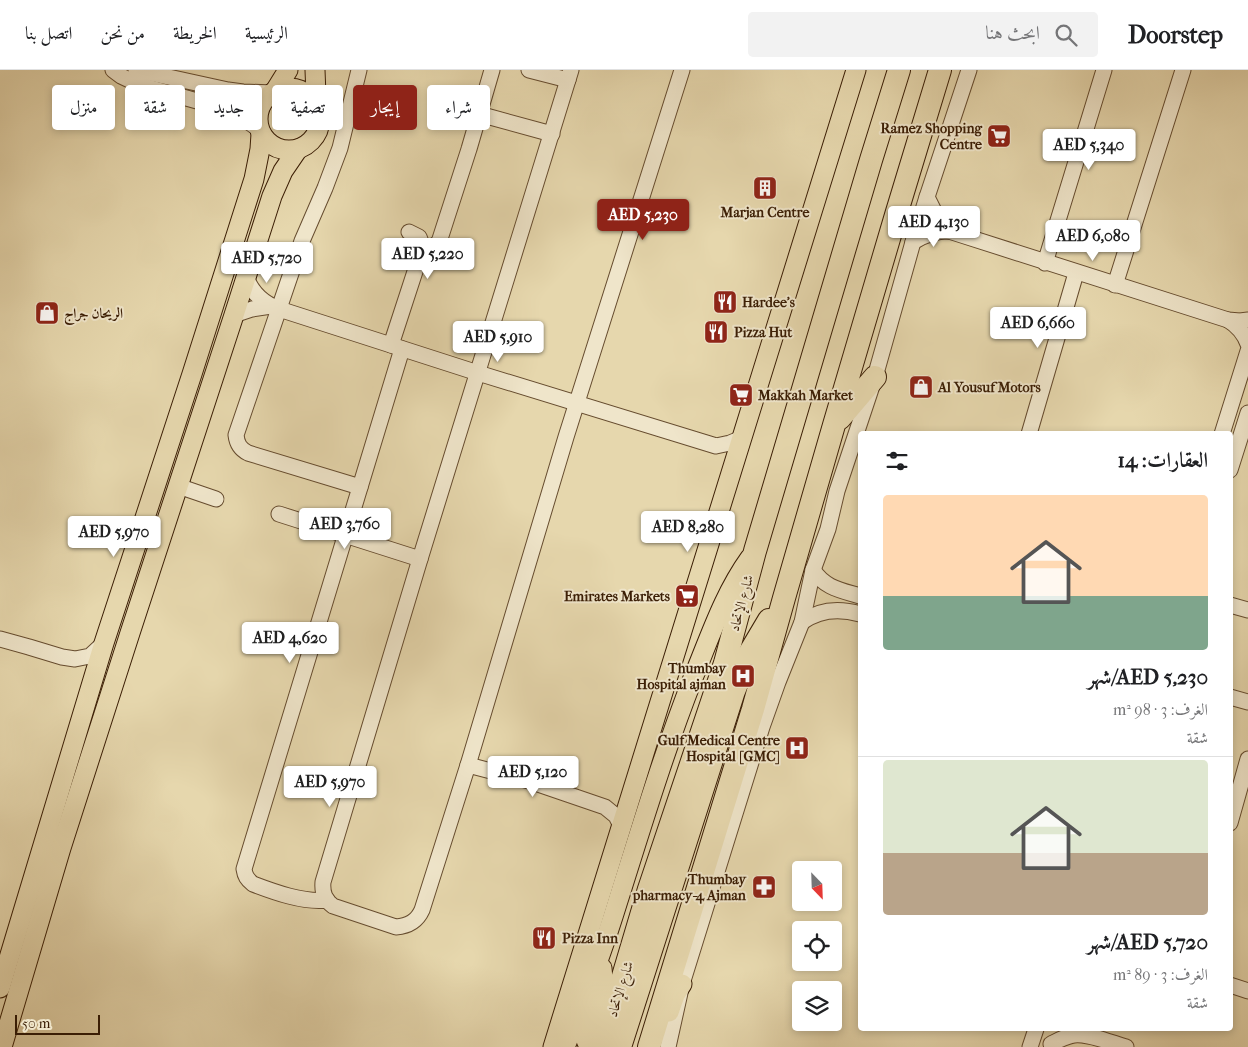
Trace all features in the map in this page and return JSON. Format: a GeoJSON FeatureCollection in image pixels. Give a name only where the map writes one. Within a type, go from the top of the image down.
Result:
{"type":"FeatureCollection","features":[{"type":"Feature","properties":{"kind":"highway"},"geometry":{"type":"LineString","coordinates":[[649,1047],[753,708],[893,225],[942,73]]}},
{"type":"Feature","properties":{"kind":"highway","name":"شارع الإتحاد"},"geometry":{"type":"LineString","coordinates":[[602,1047],[658,895],[755,551],[894,77]]}},
{"type":"Feature","properties":{"kind":"highway"},"geometry":{"type":"LineString","coordinates":[[834,425],[875,377]]}},
{"type":"Feature","properties":{"kind":"highway"},"geometry":{"type":"LineString","coordinates":[[620,1047],[658,895],[747,659],[760,634],[784,598]]}},
{"type":"Feature","properties":{"kind":"highway"},"geometry":{"type":"LineString","coordinates":[[753,708],[751,732],[754,754]]}},
{"type":"Feature","properties":{"kind":"main road"},"geometry":{"type":"LineString","coordinates":[[278,85],[288,70]]}},
{"type":"Feature","properties":{"kind":"main road"},"geometry":{"type":"LineString","coordinates":[[315,70],[316,85]]}},
{"type":"Feature","properties":{"kind":"main road"},"geometry":{"type":"LineString","coordinates":[[563,1047],[622,828],[856,70]]}},
{"type":"Feature","properties":{"kind":"main road"},"geometry":{"type":"LineString","coordinates":[[0,988],[104,643],[254,179],[260,149],[261,132],[258,120],[264,100],[272,94]]}},
{"type":"Feature","properties":{"kind":"main road"},"geometry":{"type":"LineString","coordinates":[[2,1047],[61,848],[272,196],[283,171],[298,149],[311,141],[317,130]]}},
{"type":"Feature","properties":{"kind":"main road"},"geometry":{"type":"LineString","coordinates":[[261,132],[271,145],[277,148],[284,150],[298,149]]}},
{"type":"Feature","properties":{"kind":"main road"},"geometry":{"type":"LineString","coordinates":[[563,1047],[576,1022],[666,750],[720,609],[740,571],[755,551]]}},
{"type":"Feature","properties":{"kind":"main road"},"geometry":{"type":"LineString","coordinates":[[673,661],[712,630]]}},
{"type":"Feature","properties":{"kind":"main road"},"geometry":{"type":"LineString","coordinates":[[589,1047],[586,1036],[603,979],[602,964],[599,957]]}},
{"type":"Feature","properties":{"kind":"main road"},"geometry":{"type":"LineString","coordinates":[[660,1047],[672,1001],[682,984]]}},
{"type":"Feature","properties":{"kind":"street"},"geometry":{"type":"LineString","coordinates":[[113,70],[140,85],[232,112],[247,120],[261,132]]}},
{"type":"Feature","properties":{"kind":"street"},"geometry":{"type":"LineString","coordinates":[[136,70],[228,90],[258,93],[272,92]]}},
{"type":"Feature","properties":{"kind":"street"},"geometry":{"type":"LineString","coordinates":[[359,70],[340,148],[275,308],[236,435],[240,448],[248,453],[360,487]]}},
{"type":"Feature","properties":{"kind":"street"},"geometry":{"type":"LineString","coordinates":[[488,85],[492,70]]}},
{"type":"Feature","properties":{"kind":"street"},"geometry":{"type":"LineString","coordinates":[[529,70],[570,75],[420,559],[323,882],[322,889],[330,904],[396,927],[403,927],[415,921],[422,910],[468,765],[577,404],[682,70]]}},
{"type":"Feature","properties":{"kind":"street"},"geometry":{"type":"LineString","coordinates":[[668,1047],[682,984],[754,754],[778,682],[802,622],[813,570],[828,529],[838,491],[875,377],[927,197],[969,70]]}},
{"type":"Feature","properties":{"kind":"street"},"geometry":{"type":"LineString","coordinates":[[1045,263],[1104,70]]}},
{"type":"Feature","properties":{"kind":"street"},"geometry":{"type":"LineString","coordinates":[[1115,285],[1183,70]]}},
{"type":"Feature","properties":{"kind":"street"},"geometry":{"type":"LineString","coordinates":[[490,117],[552,134]]}},
{"type":"Feature","properties":{"kind":"street"},"geometry":{"type":"LineString","coordinates":[[422,250],[434,247],[438,242],[474,130]]}},
{"type":"Feature","properties":{"kind":"street"},"geometry":{"type":"LineString","coordinates":[[927,197],[936,216],[949,232]]}},
{"type":"Feature","properties":{"kind":"street"},"geometry":{"type":"LineString","coordinates":[[327,900],[311,901],[253,884],[245,875],[244,869],[360,487],[422,250],[418,237],[409,232]]}},
{"type":"Feature","properties":{"kind":"street"},"geometry":{"type":"LineString","coordinates":[[913,242],[926,235],[949,232],[1228,320],[1248,320]]}},
{"type":"Feature","properties":{"kind":"street"},"geometry":{"type":"LineString","coordinates":[[1030,431],[1076,273]]}},
{"type":"Feature","properties":{"kind":"street"},"geometry":{"type":"LineString","coordinates":[[246,277],[258,297],[275,308],[716,446],[726,456],[733,468]]}},
{"type":"Feature","properties":{"kind":"street"},"geometry":{"type":"LineString","coordinates":[[234,315],[252,309],[275,308]]}},
{"type":"Feature","properties":{"kind":"street"},"geometry":{"type":"LineString","coordinates":[[1228,320],[1243,332],[1248,344]]}},
{"type":"Feature","properties":{"kind":"street"},"geometry":{"type":"LineString","coordinates":[[1223,431],[1248,351]]}},
{"type":"Feature","properties":{"kind":"street"},"geometry":{"type":"LineString","coordinates":[[1233,460],[1248,413]]}},
{"type":"Feature","properties":{"kind":"street"},"geometry":{"type":"LineString","coordinates":[[716,446],[742,438]]}},
{"type":"Feature","properties":{"kind":"street"},"geometry":{"type":"LineString","coordinates":[[178,486],[216,499]]}},
{"type":"Feature","properties":{"kind":"street"},"geometry":{"type":"LineString","coordinates":[[279,514],[420,559]]}},
{"type":"Feature","properties":{"kind":"street"},"geometry":{"type":"LineString","coordinates":[[813,570],[820,580],[832,587],[858,595]]}},
{"type":"Feature","properties":{"kind":"street"},"geometry":{"type":"LineString","coordinates":[[857,613],[851,609],[850,604],[855,597],[858,596]]}},
{"type":"Feature","properties":{"kind":"street"},"geometry":{"type":"LineString","coordinates":[[1233,606],[1248,610]]}},
{"type":"Feature","properties":{"kind":"street"},"geometry":{"type":"LineString","coordinates":[[802,622],[822,612],[838,610],[857,613]]}},
{"type":"Feature","properties":{"kind":"street"},"geometry":{"type":"LineString","coordinates":[[0,640],[75,659],[90,656],[104,643]]}},
{"type":"Feature","properties":{"kind":"street"},"geometry":{"type":"LineString","coordinates":[[1233,698],[1248,702]]}},
{"type":"Feature","properties":{"kind":"street"},"geometry":{"type":"LineString","coordinates":[[1233,812],[1248,760]]}},
{"type":"Feature","properties":{"kind":"street"},"geometry":{"type":"LineString","coordinates":[[468,765],[606,807],[616,816],[622,828]]}},
{"type":"Feature","properties":{"kind":"street"},"geometry":{"type":"LineString","coordinates":[[606,807],[619,805],[631,799]]}},
{"type":"Feature","properties":{"kind":"street"},"geometry":{"type":"LineString","coordinates":[[1233,986],[1248,991]]}},
{"type":"Feature","properties":{"kind":"street"},"geometry":{"type":"LineString","coordinates":[[1030,1047],[1035,1031]]}},
{"type":"Feature","properties":{"kind":"street"},"geometry":{"type":"LineString","coordinates":[[1051,1045],[1055,1031]]}},
{"type":"Feature","properties":{"kind":"street"},"geometry":{"type":"LineString","coordinates":[[1051,1045],[1079,1032],[1126,1047]]}},
{"type":"Feature","properties":{"kind":"place","name":"Ramez Shopping Centre"},"geometry":{"type":"Point","coordinates":[999,136]}},
{"type":"Feature","properties":{"kind":"place","name":"Marjan Centre"},"geometry":{"type":"Point","coordinates":[765,188]}},
{"type":"Feature","properties":{"kind":"place","name":"Hardee's"},"geometry":{"type":"Point","coordinates":[725,302]}},
{"type":"Feature","properties":{"kind":"place","name":"الريحان جراج"},"geometry":{"type":"Point","coordinates":[47,313]}},
{"type":"Feature","properties":{"kind":"place","name":"Pizza Hut"},"geometry":{"type":"Point","coordinates":[716,332]}},
{"type":"Feature","properties":{"kind":"place","name":"Al Yousuf Motors"},"geometry":{"type":"Point","coordinates":[921,387]}},
{"type":"Feature","properties":{"kind":"place","name":"Makkah Market"},"geometry":{"type":"Point","coordinates":[741,395]}},
{"type":"Feature","properties":{"kind":"place","name":"Emirates Markets"},"geometry":{"type":"Point","coordinates":[687,596]}},
{"type":"Feature","properties":{"kind":"place","name":"Thumbay Hospital ajman"},"geometry":{"type":"Point","coordinates":[743,676]}},
{"type":"Feature","properties":{"kind":"place","name":"Gulf Medical Centre Hospital [GMC]"},"geometry":{"type":"Point","coordinates":[797,748]}},
{"type":"Feature","properties":{"kind":"place","name":"Thumbay pharmacy-4 Ajman"},"geometry":{"type":"Point","coordinates":[764,887]}},
{"type":"Feature","properties":{"kind":"place","name":"Pizza Inn"},"geometry":{"type":"Point","coordinates":[544,938]}}]}
